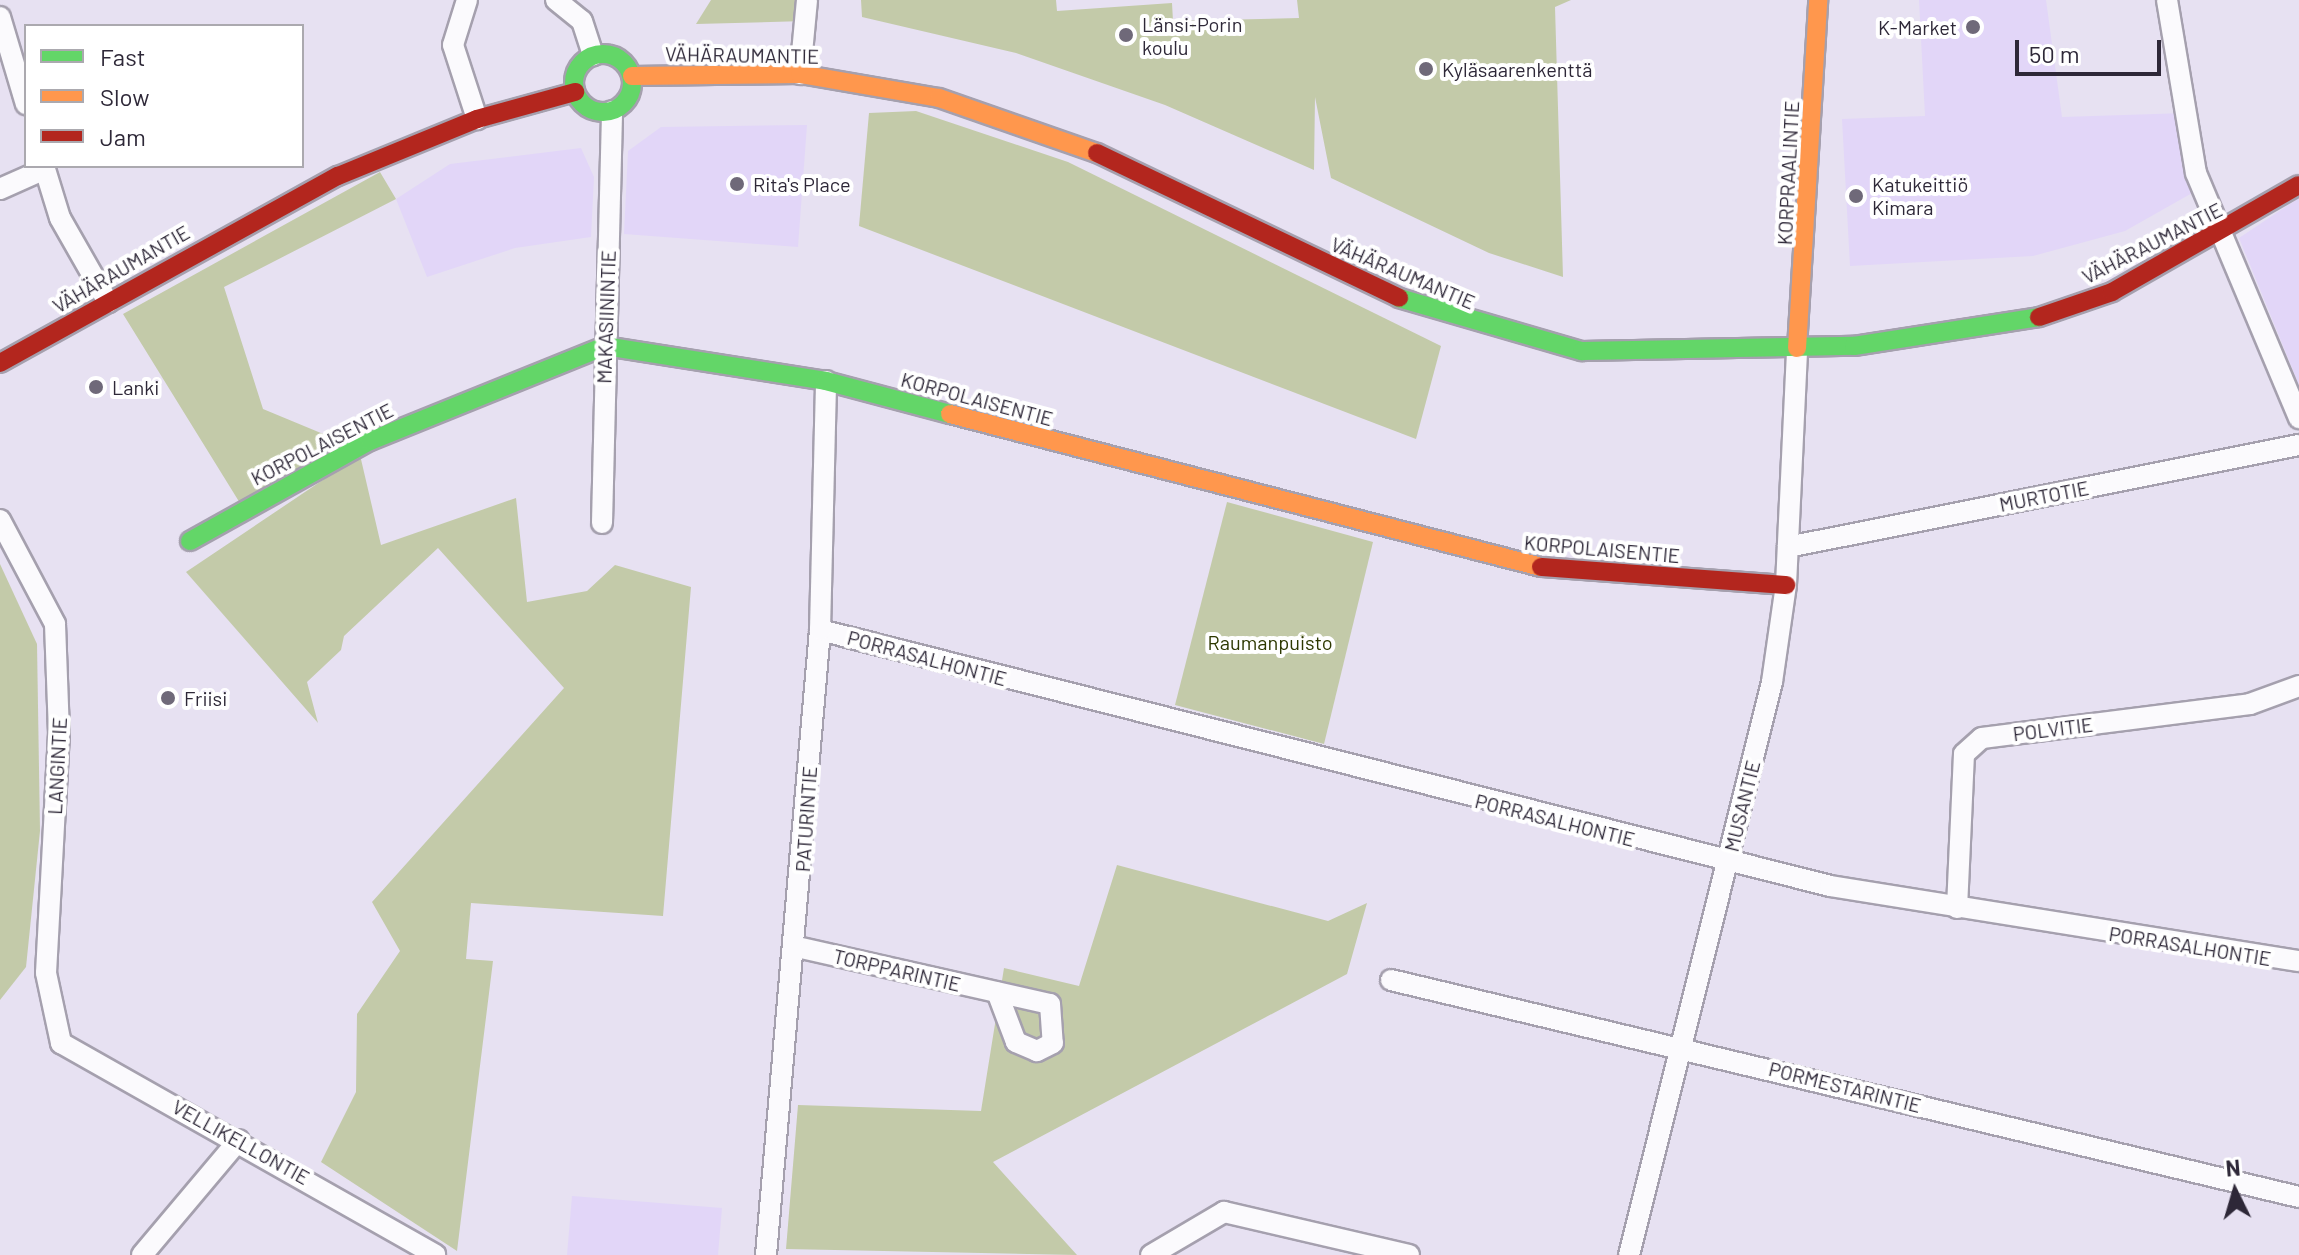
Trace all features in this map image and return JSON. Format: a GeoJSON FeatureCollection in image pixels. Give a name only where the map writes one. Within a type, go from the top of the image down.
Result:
{"type":"FeatureCollection","features":[{"type":"Feature","properties":{"kind":"main road","name":"KORPRAALINTIE"},"geometry":{"type":"LineString","coordinates":[[1797,348],[1818,0]]}},
{"type":"Feature","properties":{"kind":"main road"},"geometry":{"type":"LineString","coordinates":[[593,55],[618,57],[632,76],[628,99],[612,111],[589,108],[575,92],[577,70],[593,55]]}},
{"type":"Feature","properties":{"kind":"main road","name":"VÄHÄRAUMANTIE"},"geometry":{"type":"LineString","coordinates":[[632,76],[800,74],[939,98],[1100,154],[1464,324],[1582,351],[1797,348],[1909,342],[2026,321],[2112,292],[2219,234],[2299,185]]}},
{"type":"Feature","properties":{"kind":"main road","name":"VÄHÄRAUMANTIE"},"geometry":{"type":"LineString","coordinates":[[0,363],[338,176],[477,119],[575,92]]}},
{"type":"Feature","properties":{"kind":"main road","name":"KORPOLAISENTIE"},"geometry":{"type":"LineString","coordinates":[[190,541],[370,441],[605,346],[826,381],[1517,565],[1786,585]]}},
{"type":"Feature","properties":{"kind":"street"},"geometry":{"type":"LineString","coordinates":[[467,0],[453,45],[477,119]]}},
{"type":"Feature","properties":{"kind":"street"},"geometry":{"type":"LineString","coordinates":[[556,0],[582,21],[593,55]]}},
{"type":"Feature","properties":{"kind":"street"},"geometry":{"type":"LineString","coordinates":[[800,74],[807,0]]}},
{"type":"Feature","properties":{"kind":"street"},"geometry":{"type":"LineString","coordinates":[[2167,0],[2196,173],[2219,234],[2237,260],[2299,418]]}},
{"type":"Feature","properties":{"kind":"street"},"geometry":{"type":"LineString","coordinates":[[0,17],[24,97]]}},
{"type":"Feature","properties":{"kind":"street","name":"MAKASIININTIE"},"geometry":{"type":"LineString","coordinates":[[602,523],[612,111]]}},
{"type":"Feature","properties":{"kind":"street"},"geometry":{"type":"LineString","coordinates":[[0,189],[43,168]]}},
{"type":"Feature","properties":{"kind":"street"},"geometry":{"type":"LineString","coordinates":[[45,168],[60,218],[108,302]]}},
{"type":"Feature","properties":{"kind":"street","name":"MUSANTIE"},"geometry":{"type":"LineString","coordinates":[[1629,1255],[1772,682],[1786,585],[1797,348]]}},
{"type":"Feature","properties":{"kind":"street","name":"PATURINTIE"},"geometry":{"type":"LineString","coordinates":[[766,1255],[797,947],[820,630],[826,381]]}},
{"type":"Feature","properties":{"kind":"street","name":"MURTOTIE"},"geometry":{"type":"LineString","coordinates":[[1788,547],[2299,445]]}},
{"type":"Feature","properties":{"kind":"street","name":"LANGINTIE"},"geometry":{"type":"LineString","coordinates":[[0,520],[39,582],[55,624],[60,671],[46,973],[52,1026]]}},
{"type":"Feature","properties":{"kind":"street","name":"PORRASALHONTIE"},"geometry":{"type":"LineString","coordinates":[[820,630],[1728,864],[1957,908],[2299,961]]}},
{"type":"Feature","properties":{"kind":"street","name":"POLVITIE"},"geometry":{"type":"LineString","coordinates":[[1957,908],[1964,754],[1982,738],[2250,704],[2299,686]]}},
{"type":"Feature","properties":{"kind":"street","name":"TORPPARINTIE"},"geometry":{"type":"LineString","coordinates":[[797,947],[997,992]]}},
{"type":"Feature","properties":{"kind":"street","name":"PORMESTARINTIE"},"geometry":{"type":"LineString","coordinates":[[1391,980],[2299,1197]]}},
{"type":"Feature","properties":{"kind":"street","name":"VELLIKELLONTIE"},"geometry":{"type":"LineString","coordinates":[[52,1026],[61,1043],[239,1140],[435,1255]]}},
{"type":"Feature","properties":{"kind":"street"},"geometry":{"type":"LineString","coordinates":[[142,1255],[239,1140]]}},
{"type":"Feature","properties":{"kind":"street"},"geometry":{"type":"LineString","coordinates":[[1151,1255],[1224,1212],[1409,1255]]}},
{"type":"Feature","properties":{"kind":"shaded area"},"geometry":{"type":"Polygon","coordinates":[[[1919,0],[2046,0],[2062,117],[2186,113],[2201,188],[2125,231],[2033,256],[1850,266],[1842,119],[1925,116],[1919,0]]]}},
{"type":"Feature","properties":{"kind":"shaded area"},"geometry":{"type":"Polygon","coordinates":[[[807,125],[798,247],[624,234],[628,151],[661,127],[807,125]]]}},
{"type":"Feature","properties":{"kind":"shaded area"},"geometry":{"type":"Polygon","coordinates":[[[581,148],[594,177],[591,237],[515,248],[427,277],[396,199],[450,164],[581,148]]]}},
{"type":"Feature","properties":{"kind":"shaded area"},"geometry":{"type":"Polygon","coordinates":[[[2299,198],[2299,385],[2239,238],[2299,198]]]}},
{"type":"Feature","properties":{"kind":"shaded area"},"geometry":{"type":"Polygon","coordinates":[[[572,1196],[722,1208],[718,1255],[567,1255],[572,1196]]]}},
{"type":"Feature","properties":{"kind":"green space"},"geometry":{"type":"Polygon","coordinates":[[[711,0],[807,0],[805,21],[696,24],[711,0]]]}},
{"type":"Feature","properties":{"kind":"green space"},"geometry":{"type":"Polygon","coordinates":[[[861,0],[1056,0],[1057,11],[1172,3],[1173,21],[1299,18],[1297,0],[1571,0],[1555,7],[1563,277],[1489,253],[1331,178],[1315,97],[1314,170],[1165,105],[1016,53],[862,17],[861,0]]]}},
{"type":"Feature","properties":{"kind":"green space"},"geometry":{"type":"Polygon","coordinates":[[[916,111],[1068,162],[1441,346],[1416,439],[859,226],[869,113],[916,111]]]}},
{"type":"Feature","properties":{"kind":"green space"},"geometry":{"type":"Polygon","coordinates":[[[380,172],[396,199],[224,287],[263,409],[345,443],[243,508],[123,314],[380,172]]]}},
{"type":"Feature","properties":{"kind":"green space"},"geometry":{"type":"Polygon","coordinates":[[[360,455],[381,545],[516,498],[527,602],[587,591],[615,565],[691,587],[663,916],[471,903],[466,959],[493,961],[457,1251],[321,1162],[356,1092],[357,1014],[400,951],[372,902],[564,688],[438,548],[344,636],[341,650],[307,682],[318,723],[186,572],[360,455]]]}},
{"type":"Feature","properties":{"kind":"green space","name":"Raumanpuisto"},"geometry":{"type":"Polygon","coordinates":[[[1227,502],[1373,542],[1324,744],[1175,705],[1227,502]]]}},
{"type":"Feature","properties":{"kind":"green space"},"geometry":{"type":"Polygon","coordinates":[[[0,564],[37,644],[40,831],[26,967],[0,1000],[0,564]]]}},
{"type":"Feature","properties":{"kind":"green space"},"geometry":{"type":"Polygon","coordinates":[[[1117,865],[1328,921],[1367,903],[1347,974],[993,1162],[1077,1255],[786,1249],[798,1105],[981,1111],[1004,968],[1079,986],[1117,865]]]}},
{"type":"Feature","properties":{"kind":"traffic: fast"},"geometry":{"type":"LineString","coordinates":[[603,54],[614,56],[623,63],[630,72],[632,83],[630,94],[623,103],[614,110],[603,112],[592,110],[583,103],[576,94],[574,83],[576,72],[583,63],[592,56],[603,54]]}},
{"type":"Feature","properties":{"kind":"traffic: fast"},"geometry":{"type":"LineString","coordinates":[[1399,298],[1582,351],[1854,346],[2039,317]]}},
{"type":"Feature","properties":{"kind":"traffic: fast"},"geometry":{"type":"LineString","coordinates":[[190,541],[370,441],[605,346],[826,381],[950,414]]}},
{"type":"Feature","properties":{"kind":"traffic: slow"},"geometry":{"type":"LineString","coordinates":[[1797,348],[1818,0]]}},
{"type":"Feature","properties":{"kind":"traffic: slow"},"geometry":{"type":"LineString","coordinates":[[632,76],[800,74],[939,98],[1097,153]]}},
{"type":"Feature","properties":{"kind":"traffic: slow"},"geometry":{"type":"LineString","coordinates":[[950,414],[1541,567]]}},
{"type":"Feature","properties":{"kind":"traffic: jam"},"geometry":{"type":"LineString","coordinates":[[0,363],[338,176],[477,119],[575,92]]}},
{"type":"Feature","properties":{"kind":"traffic: jam"},"geometry":{"type":"LineString","coordinates":[[1097,153],[1399,298]]}},
{"type":"Feature","properties":{"kind":"traffic: jam"},"geometry":{"type":"LineString","coordinates":[[2039,317],[2112,292],[2299,185]]}},
{"type":"Feature","properties":{"kind":"traffic: jam"},"geometry":{"type":"LineString","coordinates":[[1541,567],[1786,585]]}},
{"type":"Feature","properties":{"kind":"place","name":"K-Market"},"geometry":{"type":"Point","coordinates":[1973,27]}},
{"type":"Feature","properties":{"kind":"place","name":"Länsi-Porin koulu"},"geometry":{"type":"Point","coordinates":[1126,35]}},
{"type":"Feature","properties":{"kind":"place","name":"Kyläsaarenkenttä"},"geometry":{"type":"Point","coordinates":[1426,69]}},
{"type":"Feature","properties":{"kind":"place","name":"Rita's Place"},"geometry":{"type":"Point","coordinates":[737,184]}},
{"type":"Feature","properties":{"kind":"place","name":"Katukeittiö Kimara"},"geometry":{"type":"Point","coordinates":[1856,196]}},
{"type":"Feature","properties":{"kind":"place","name":"Lanki"},"geometry":{"type":"Point","coordinates":[96,387]}},
{"type":"Feature","properties":{"kind":"place","name":"Friisi"},"geometry":{"type":"Point","coordinates":[168,698]}}]}
